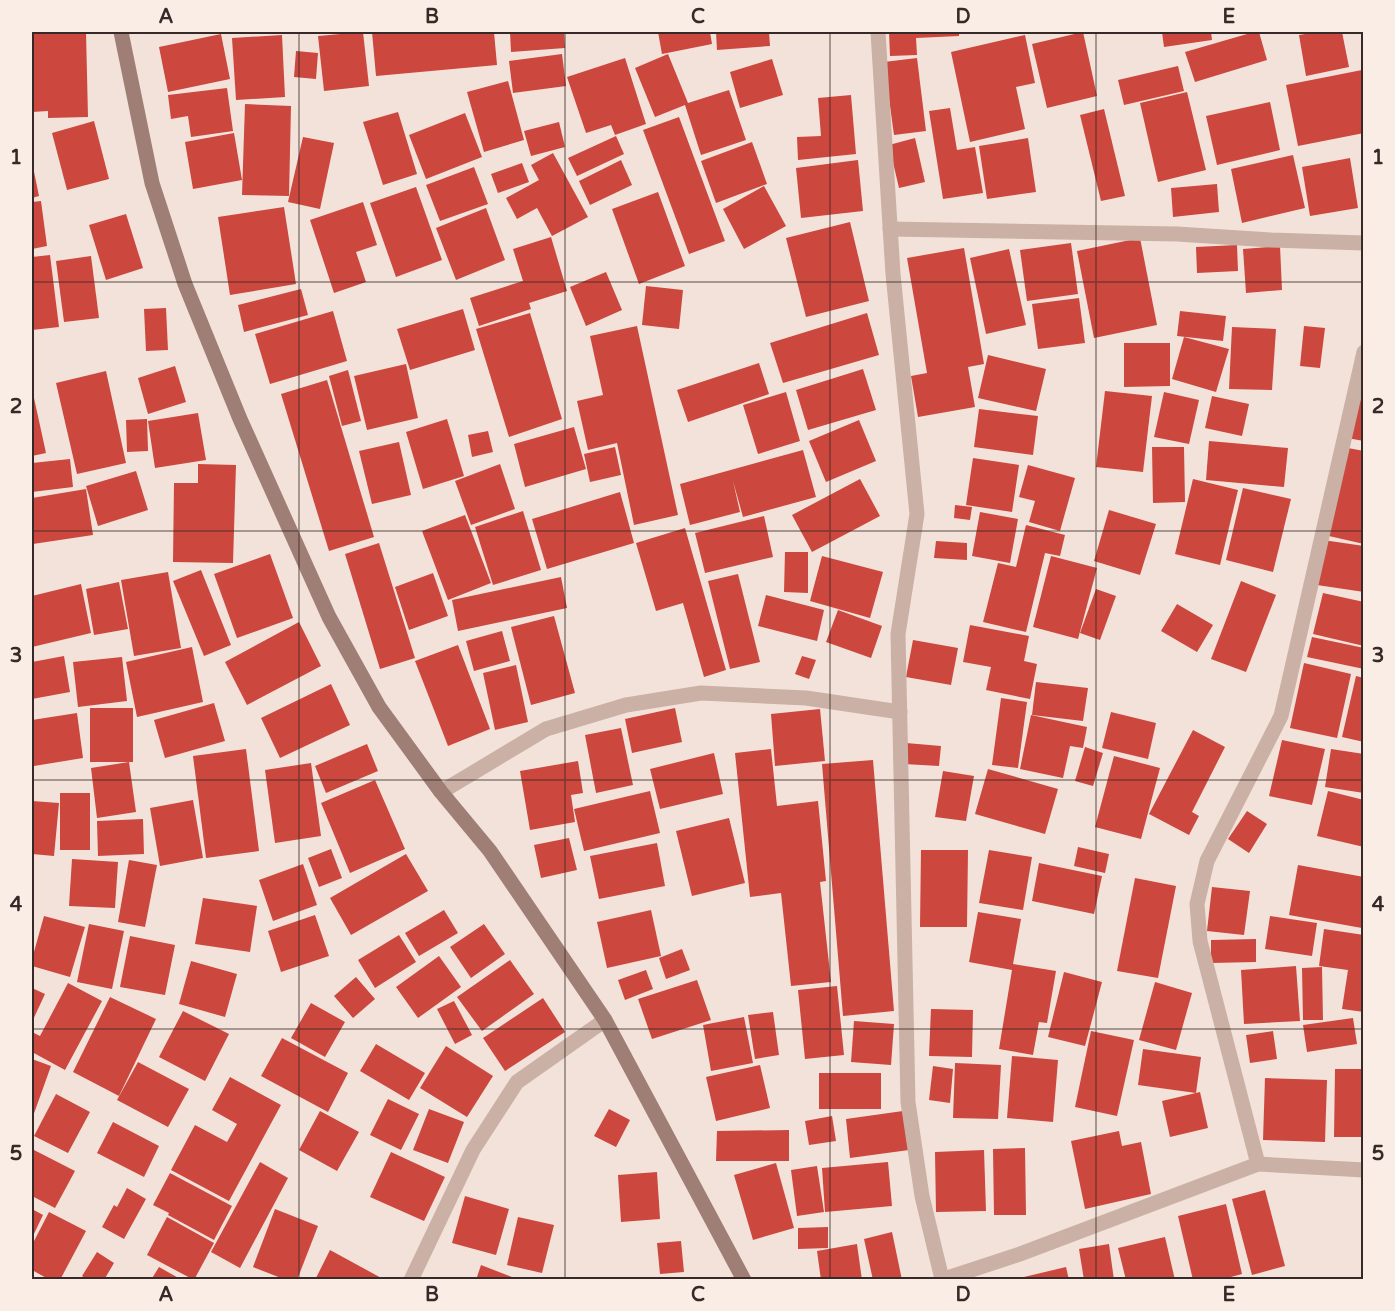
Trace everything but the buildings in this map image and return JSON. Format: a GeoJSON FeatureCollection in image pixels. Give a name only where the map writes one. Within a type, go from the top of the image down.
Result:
{"type":"FeatureCollection","features":[{"type":"Feature","properties":{"kind":"main road"},"geometry":{"type":"LineString","coordinates":[[121,32],[152,183],[185,284],[240,419],[329,617],[380,707],[441,792],[489,851],[605,1020],[744,1280]]}},
{"type":"Feature","properties":{"kind":"street"},"geometry":{"type":"LineString","coordinates":[[878,32],[894,285],[917,514],[898,634],[908,1102],[922,1197],[941,1279],[1020,1254],[1258,1164],[1364,1170]]}},
{"type":"Feature","properties":{"kind":"street"},"geometry":{"type":"LineString","coordinates":[[890,229],[1177,234],[1364,243]]}},
{"type":"Feature","properties":{"kind":"street"},"geometry":{"type":"LineString","coordinates":[[1258,1164],[1200,941],[1197,904],[1207,861],[1281,716],[1364,352]]}},
{"type":"Feature","properties":{"kind":"street"},"geometry":{"type":"LineString","coordinates":[[441,792],[546,729],[626,705],[701,693],[806,698],[900,712]]}},
{"type":"Feature","properties":{"kind":"street"},"geometry":{"type":"LineString","coordinates":[[411,1280],[473,1150],[517,1082],[605,1020]]}}]}
